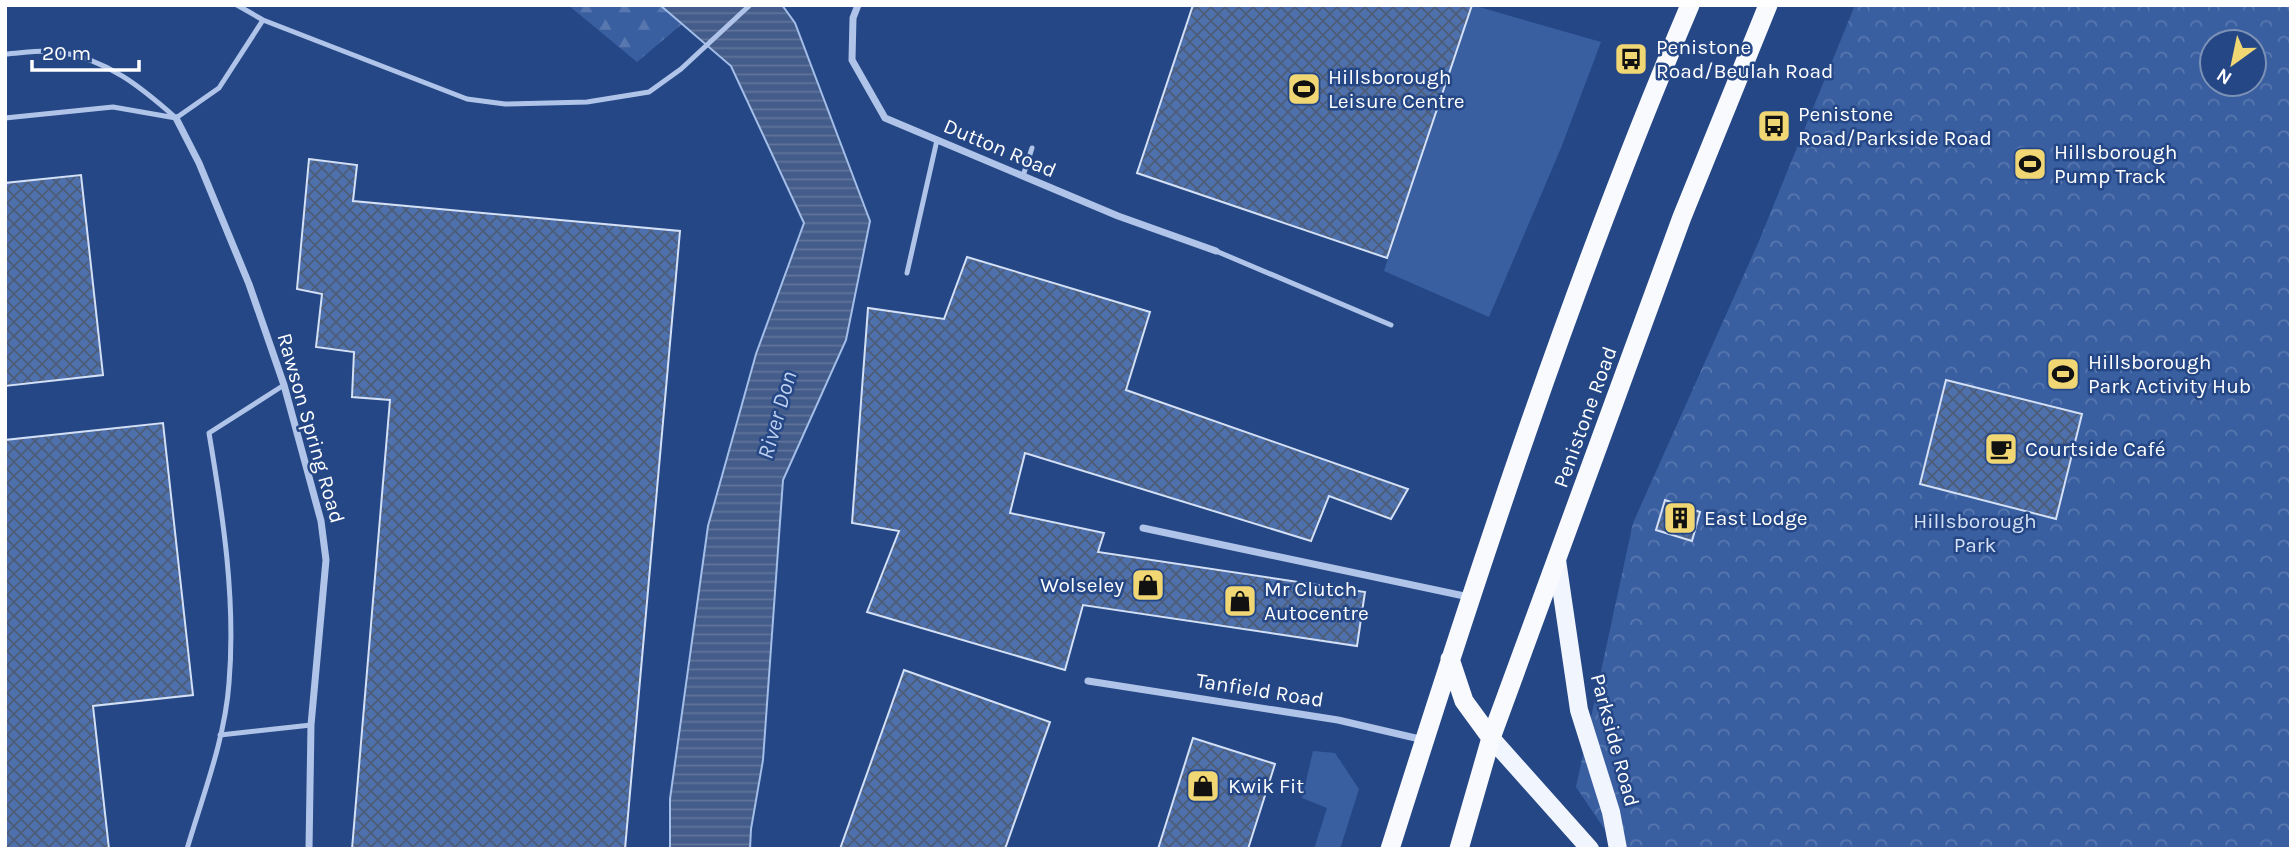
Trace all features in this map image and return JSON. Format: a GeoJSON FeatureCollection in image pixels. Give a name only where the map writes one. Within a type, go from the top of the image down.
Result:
{"type":"FeatureCollection","features":[{"type":"Feature","properties":{"kind":"highway"},"geometry":{"type":"LineString","coordinates":[[1390,849],[1470,597],[1548,369],[1690,5]]}},
{"type":"Feature","properties":{"kind":"highway","name":"Penistone Road"},"geometry":{"type":"LineString","coordinates":[[1459,849],[1491,738],[1682,217],[1768,5]]}},
{"type":"Feature","properties":{"kind":"highway"},"geometry":{"type":"LineString","coordinates":[[1450,659],[1464,701],[1491,738]]}},
{"type":"Feature","properties":{"kind":"main road","name":"Parkside Road"},"geometry":{"type":"LineString","coordinates":[[1557,560],[1579,710],[1611,812],[1618,849]]}},
{"type":"Feature","properties":{"kind":"main road"},"geometry":{"type":"LineString","coordinates":[[1491,738],[1590,849]]}},
{"type":"Feature","properties":{"kind":"street","name":"Dutton Road"},"geometry":{"type":"LineString","coordinates":[[858,5],[853,18],[852,60],[885,118],[1118,216],[1216,251]]}},
{"type":"Feature","properties":{"kind":"street","name":"Rawson Spring Road"},"geometry":{"type":"LineString","coordinates":[[177,118],[200,163],[249,284],[284,385],[321,521],[326,560],[311,725],[309,849]]}},
{"type":"Feature","properties":{"kind":"street"},"geometry":{"type":"LineString","coordinates":[[1143,528],[1470,597]]}},
{"type":"Feature","properties":{"kind":"street","name":"Tanfield Road"},"geometry":{"type":"LineString","coordinates":[[1088,681],[1338,720],[1424,740]]}},
{"type":"Feature","properties":{"kind":"lane"},"geometry":{"type":"LineString","coordinates":[[237,5],[263,20],[467,99],[505,104],[586,102],[649,92],[681,69],[750,5]]}},
{"type":"Feature","properties":{"kind":"lane"},"geometry":{"type":"LineString","coordinates":[[5,118],[113,107],[177,118],[219,88],[263,20]]}},
{"type":"Feature","properties":{"kind":"lane"},"geometry":{"type":"LineString","coordinates":[[5,54],[58,51],[98,62],[135,81],[177,118]]}},
{"type":"Feature","properties":{"kind":"lane"},"geometry":{"type":"LineString","coordinates":[[907,273],[937,140]]}},
{"type":"Feature","properties":{"kind":"lane"},"geometry":{"type":"LineString","coordinates":[[1023,176],[1032,148]]}},
{"type":"Feature","properties":{"kind":"lane"},"geometry":{"type":"LineString","coordinates":[[1216,251],[1391,325]]}},
{"type":"Feature","properties":{"kind":"lane"},"geometry":{"type":"LineString","coordinates":[[187,849],[220,735],[229,684],[228,570],[209,433],[284,385]]}},
{"type":"Feature","properties":{"kind":"lane"},"geometry":{"type":"LineString","coordinates":[[220,735],[311,725]]}},
{"type":"Feature","properties":{"kind":"green space"},"geometry":{"type":"Polygon","coordinates":[[[568,5],[660,5],[682,24],[637,62],[568,5]]]}},
{"type":"Feature","properties":{"kind":"green space"},"geometry":{"type":"Polygon","coordinates":[[[1472,5],[1601,42],[1561,148],[1489,317],[1384,271],[1472,5]]]}},
{"type":"Feature","properties":{"kind":"green space","name":"Hillsborough Park"},"geometry":{"type":"Polygon","coordinates":[[[1855,5],[2291,5],[2291,849],[1618,849],[1576,787],[1633,523],[1759,241],[1855,5]]]}},
{"type":"Feature","properties":{"kind":"green space"},"geometry":{"type":"Polygon","coordinates":[[[1313,751],[1335,753],[1359,789],[1340,849],[1314,849],[1327,808],[1302,798],[1313,751]]]}},
{"type":"Feature","properties":{"kind":"water","name":"River Don"},"geometry":{"type":"Polygon","coordinates":[[[660,5],[782,5],[795,23],[870,221],[846,340],[783,480],[763,760],[750,849],[670,849],[670,799],[708,526],[756,354],[804,223],[731,66],[660,5]]]}},
{"type":"Feature","properties":{"kind":"building","name":"Hillsborough Leisure Centre"},"geometry":{"type":"Polygon","coordinates":[[[1193,5],[1472,5],[1387,258],[1137,173],[1193,5]]]}},
{"type":"Feature","properties":{"kind":"building"},"geometry":{"type":"Polygon","coordinates":[[[309,159],[357,165],[353,201],[680,231],[625,849],[352,849],[390,400],[352,397],[354,352],[316,347],[322,294],[297,289],[309,159]]]}},
{"type":"Feature","properties":{"kind":"building"},"geometry":{"type":"Polygon","coordinates":[[[81,175],[103,375],[5,386],[5,183],[81,175]]]}},
{"type":"Feature","properties":{"kind":"building"},"geometry":{"type":"Polygon","coordinates":[[[967,257],[1150,312],[1126,390],[1408,489],[1391,519],[1329,496],[1311,541],[1025,453],[1010,513],[1104,533],[1098,552],[1365,592],[1357,646],[1083,605],[1065,670],[867,612],[899,531],[852,523],[868,308],[944,319],[967,257]]]}},
{"type":"Feature","properties":{"kind":"building","name":"Courtside Café"},"geometry":{"type":"Polygon","coordinates":[[[1946,380],[2082,414],[2056,519],[1920,484],[1946,380]]]}},
{"type":"Feature","properties":{"kind":"building"},"geometry":{"type":"Polygon","coordinates":[[[163,423],[193,695],[93,706],[109,849],[5,849],[5,440],[163,423]]]}},
{"type":"Feature","properties":{"kind":"building","name":"East Lodge"},"geometry":{"type":"Polygon","coordinates":[[[1665,500],[1700,512],[1692,541],[1656,530],[1665,500]]]}},
{"type":"Feature","properties":{"kind":"building"},"geometry":{"type":"Polygon","coordinates":[[[904,670],[1050,722],[1005,849],[840,849],[904,670]]]}},
{"type":"Feature","properties":{"kind":"building"},"geometry":{"type":"Polygon","coordinates":[[[1193,738],[1275,764],[1248,849],[1158,849],[1193,738]]]}},
{"type":"Feature","properties":{"kind":"place","name":"Penistone Road/Beulah Road"},"geometry":{"type":"Point","coordinates":[1631,59]}},
{"type":"Feature","properties":{"kind":"place","name":"Hillsborough Leisure Centre"},"geometry":{"type":"Point","coordinates":[1304,89]}},
{"type":"Feature","properties":{"kind":"place","name":"Penistone Road/Parkside Road"},"geometry":{"type":"Point","coordinates":[1774,126]}},
{"type":"Feature","properties":{"kind":"place","name":"Hillsborough Pump Track"},"geometry":{"type":"Point","coordinates":[2030,164]}},
{"type":"Feature","properties":{"kind":"place","name":"Hillsborough Park Activity Hub"},"geometry":{"type":"Point","coordinates":[2063,374]}},
{"type":"Feature","properties":{"kind":"place","name":"Courtside Café"},"geometry":{"type":"Point","coordinates":[2001,449]}},
{"type":"Feature","properties":{"kind":"place","name":"East Lodge"},"geometry":{"type":"Point","coordinates":[1680,518]}},
{"type":"Feature","properties":{"kind":"place","name":"Wolseley"},"geometry":{"type":"Point","coordinates":[1148,585]}},
{"type":"Feature","properties":{"kind":"place","name":"Mr Clutch Autocentre"},"geometry":{"type":"Point","coordinates":[1240,601]}},
{"type":"Feature","properties":{"kind":"place","name":"Kwik Fit"},"geometry":{"type":"Point","coordinates":[1203,786]}}]}
